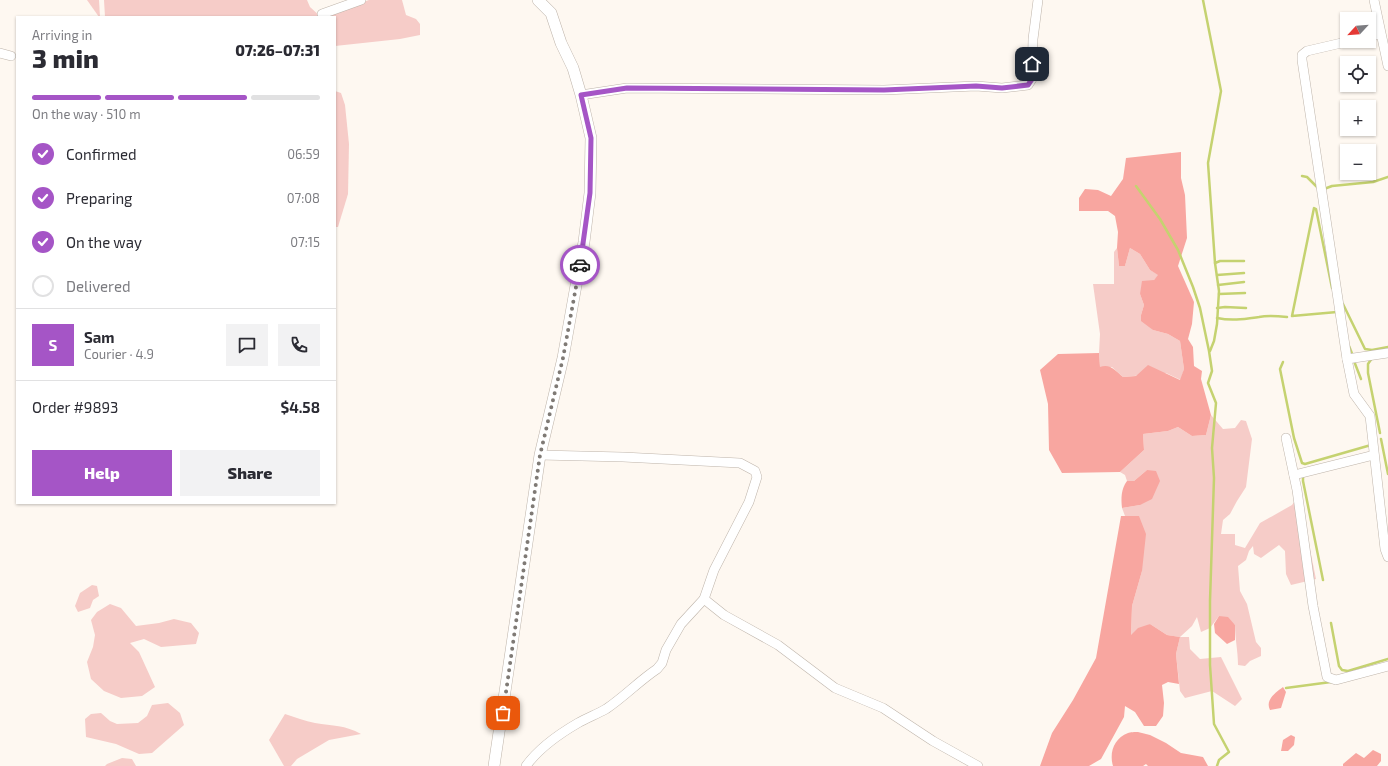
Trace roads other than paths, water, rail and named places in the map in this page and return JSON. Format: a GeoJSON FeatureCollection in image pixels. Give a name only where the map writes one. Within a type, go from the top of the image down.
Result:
{"type":"FeatureCollection","features":[{"type":"Feature","properties":{"kind":"street"},"geometry":{"type":"LineString","coordinates":[[322,14],[361,0]]}},
{"type":"Feature","properties":{"kind":"street"},"geometry":{"type":"LineString","coordinates":[[494,766],[540,455],[563,358],[584,242],[590,193],[591,138],[581,95],[573,68],[560,44],[551,13],[538,0]]}},
{"type":"Feature","properties":{"kind":"street"},"geometry":{"type":"LineString","coordinates":[[581,95],[627,88],[884,90],[976,86],[1002,88],[1028,85],[1032,79],[1033,40],[1038,0]]}},
{"type":"Feature","properties":{"kind":"street"},"geometry":{"type":"LineString","coordinates":[[1374,0],[1388,66]]}},
{"type":"Feature","properties":{"kind":"street"},"geometry":{"type":"LineString","coordinates":[[1376,35],[1380,34]]}},
{"type":"Feature","properties":{"kind":"street"},"geometry":{"type":"LineString","coordinates":[[1340,43],[1307,51],[1302,54],[1347,359],[1354,394],[1370,416],[1385,549],[1388,557]]}},
{"type":"Feature","properties":{"kind":"street"},"geometry":{"type":"LineString","coordinates":[[0,53],[11,56]]}},
{"type":"Feature","properties":{"kind":"street"},"geometry":{"type":"LineString","coordinates":[[1347,359],[1388,353]]}},
{"type":"Feature","properties":{"kind":"street"},"geometry":{"type":"LineString","coordinates":[[1286,438],[1294,475],[1313,606],[1327,677],[1336,680],[1388,666]]}},
{"type":"Feature","properties":{"kind":"street"},"geometry":{"type":"LineString","coordinates":[[526,766],[535,754],[547,744],[579,722],[610,706],[657,669],[662,663],[666,650],[681,624],[704,599],[714,570],[749,502],[758,477],[755,471],[740,463],[623,457],[540,455]]}},
{"type":"Feature","properties":{"kind":"street"},"geometry":{"type":"LineString","coordinates":[[1294,475],[1374,455]]}},
{"type":"Feature","properties":{"kind":"street"},"geometry":{"type":"LineString","coordinates":[[704,599],[730,619],[778,645],[835,688],[883,708],[933,741],[978,766]]}},
{"type":"Feature","properties":{"kind":"waterway"},"geometry":{"type":"LineString","coordinates":[[1203,0],[1221,91],[1208,163],[1215,263],[1219,291],[1217,324],[1214,341],[1210,351]]}},
{"type":"Feature","properties":{"kind":"waterway"},"geometry":{"type":"LineString","coordinates":[[1302,176],[1307,177],[1319,189]]}},
{"type":"Feature","properties":{"kind":"waterway"},"geometry":{"type":"LineString","coordinates":[[1324,189],[1332,186],[1373,182],[1388,177]]}},
{"type":"Feature","properties":{"kind":"waterway"},"geometry":{"type":"LineString","coordinates":[[1136,186],[1160,219],[1178,250],[1200,308],[1212,371],[1208,383],[1216,403],[1212,448],[1214,478],[1210,601],[1210,665],[1214,724],[1229,752],[1219,760],[1217,766]]}},
{"type":"Feature","properties":{"kind":"waterway"},"geometry":{"type":"LineString","coordinates":[[1332,288],[1316,209],[1314,208],[1292,316],[1337,312]]}},
{"type":"Feature","properties":{"kind":"waterway"},"geometry":{"type":"LineString","coordinates":[[1215,263],[1220,261],[1244,261]]}},
{"type":"Feature","properties":{"kind":"waterway"},"geometry":{"type":"LineString","coordinates":[[1217,275],[1244,273]]}},
{"type":"Feature","properties":{"kind":"waterway"},"geometry":{"type":"LineString","coordinates":[[1218,285],[1244,282]]}},
{"type":"Feature","properties":{"kind":"waterway"},"geometry":{"type":"LineString","coordinates":[[1219,294],[1245,293]]}},
{"type":"Feature","properties":{"kind":"waterway"},"geometry":{"type":"LineString","coordinates":[[1343,304],[1365,349],[1372,350],[1388,347]]}},
{"type":"Feature","properties":{"kind":"waterway"},"geometry":{"type":"LineString","coordinates":[[1217,308],[1246,308]]}},
{"type":"Feature","properties":{"kind":"waterway"},"geometry":{"type":"LineString","coordinates":[[1217,318],[1233,320],[1266,316],[1287,317]]}},
{"type":"Feature","properties":{"kind":"waterway"},"geometry":{"type":"LineString","coordinates":[[1349,346],[1353,356]]}},
{"type":"Feature","properties":{"kind":"waterway"},"geometry":{"type":"LineString","coordinates":[[1372,358],[1368,364],[1368,373],[1380,433]]}},
{"type":"Feature","properties":{"kind":"waterway"},"geometry":{"type":"LineString","coordinates":[[1354,361],[1361,379]]}},
{"type":"Feature","properties":{"kind":"waterway"},"geometry":{"type":"LineString","coordinates":[[1283,362],[1280,369],[1294,438],[1302,463],[1305,464],[1371,445]]}},
{"type":"Feature","properties":{"kind":"waterway"},"geometry":{"type":"LineString","coordinates":[[1381,439],[1388,474]]}},
{"type":"Feature","properties":{"kind":"waterway"},"geometry":{"type":"LineString","coordinates":[[1303,476],[1323,580]]}},
{"type":"Feature","properties":{"kind":"waterway"},"geometry":{"type":"LineString","coordinates":[[1331,623],[1339,666],[1342,670],[1348,671],[1388,659]]}},
{"type":"Feature","properties":{"kind":"waterway"},"geometry":{"type":"LineString","coordinates":[[1286,688],[1331,682]]}}]}
